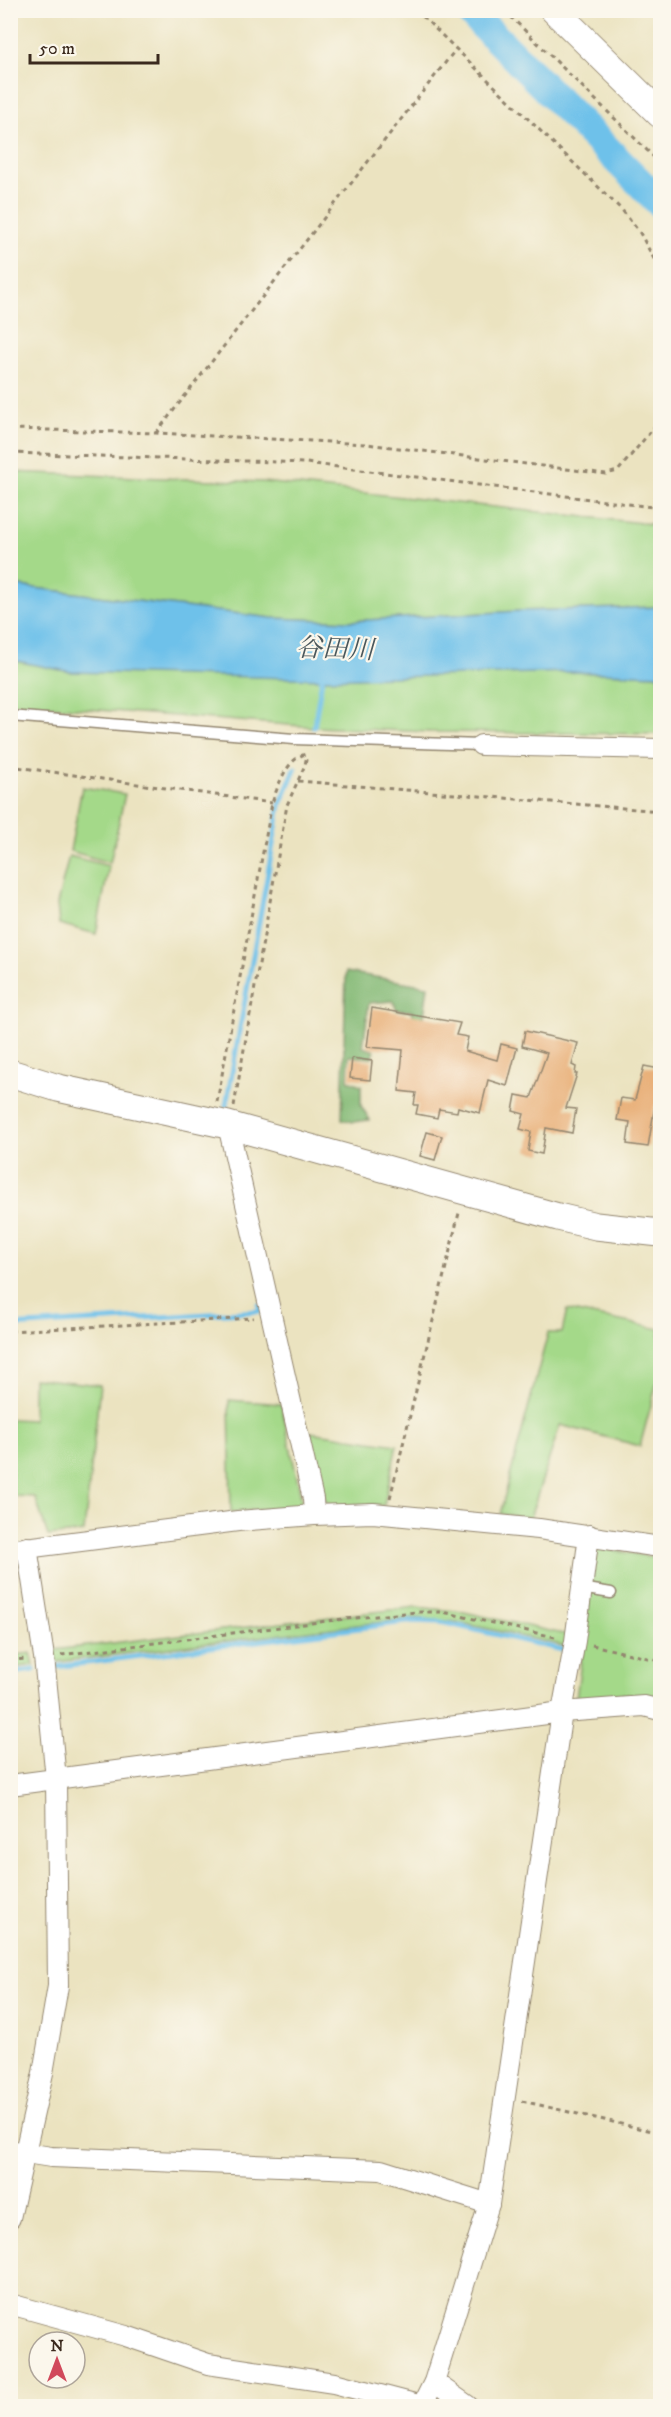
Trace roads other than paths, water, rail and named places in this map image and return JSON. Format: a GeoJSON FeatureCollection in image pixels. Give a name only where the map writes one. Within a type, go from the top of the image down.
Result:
{"type":"FeatureCollection","features":[{"type":"Feature","properties":{"kind":"street"},"geometry":{"type":"LineString","coordinates":[[554,10],[660,114]]}},
{"type":"Feature","properties":{"kind":"street"},"geometry":{"type":"LineString","coordinates":[[480,745],[660,749]]}},
{"type":"Feature","properties":{"kind":"street"},"geometry":{"type":"LineString","coordinates":[[10,1073],[58,1088],[226,1116],[464,1191],[596,1226],[660,1233]]}},
{"type":"Feature","properties":{"kind":"street"},"geometry":{"type":"LineString","coordinates":[[226,1116],[313,1499],[314,1515]]}},
{"type":"Feature","properties":{"kind":"street"},"geometry":{"type":"LineString","coordinates":[[10,2218],[17,2151],[43,2073],[58,1986],[56,1779],[44,1657],[19,1548],[238,1521],[314,1515],[386,1514],[589,1535],[660,1547]]}},
{"type":"Feature","properties":{"kind":"street"},"geometry":{"type":"LineString","coordinates":[[10,2304],[126,2336],[208,2364],[334,2383],[422,2406],[434,2382],[489,2204],[562,1712],[575,1641],[589,1535]]}},
{"type":"Feature","properties":{"kind":"street"},"geometry":{"type":"LineString","coordinates":[[10,1785],[562,1712],[644,1706],[660,1710]]}},
{"type":"Feature","properties":{"kind":"street"},"geometry":{"type":"LineString","coordinates":[[17,2151],[51,2157],[381,2170],[489,2204]]}},
{"type":"Feature","properties":{"kind":"street"},"geometry":{"type":"LineString","coordinates":[[434,2382],[468,2406]]}},
{"type":"Feature","properties":{"kind":"lane"},"geometry":{"type":"LineString","coordinates":[[10,716],[294,739],[480,745]]}},
{"type":"Feature","properties":{"kind":"lane"},"geometry":{"type":"LineString","coordinates":[[581,1588],[611,1593]]}},
{"type":"Feature","properties":{"kind":"water","name":"谷田川"},"geometry":{"type":"Polygon","coordinates":[[[11,585],[272,618],[350,621],[519,611],[660,607],[660,675],[571,672],[324,679],[71,672],[11,660],[11,585]]]}},
{"type":"Feature","properties":{"kind":"waterway"},"geometry":{"type":"LineString","coordinates":[[468,10],[660,203]]}},
{"type":"Feature","properties":{"kind":"waterway","name":"谷田川"},"geometry":{"type":"LineString","coordinates":[[314,727],[323,673]]}},
{"type":"Feature","properties":{"kind":"waterway"},"geometry":{"type":"LineString","coordinates":[[226,1106],[280,805],[295,769]]}},
{"type":"Feature","properties":{"kind":"waterway"},"geometry":{"type":"LineString","coordinates":[[10,1326],[260,1311],[259,1305]]}},
{"type":"Feature","properties":{"kind":"waterway"},"geometry":{"type":"LineString","coordinates":[[55,1667],[413,1621],[441,1622],[563,1650]]}},
{"type":"Feature","properties":{"kind":"waterway"},"geometry":{"type":"LineString","coordinates":[[10,1673],[34,1670]]}}]}
